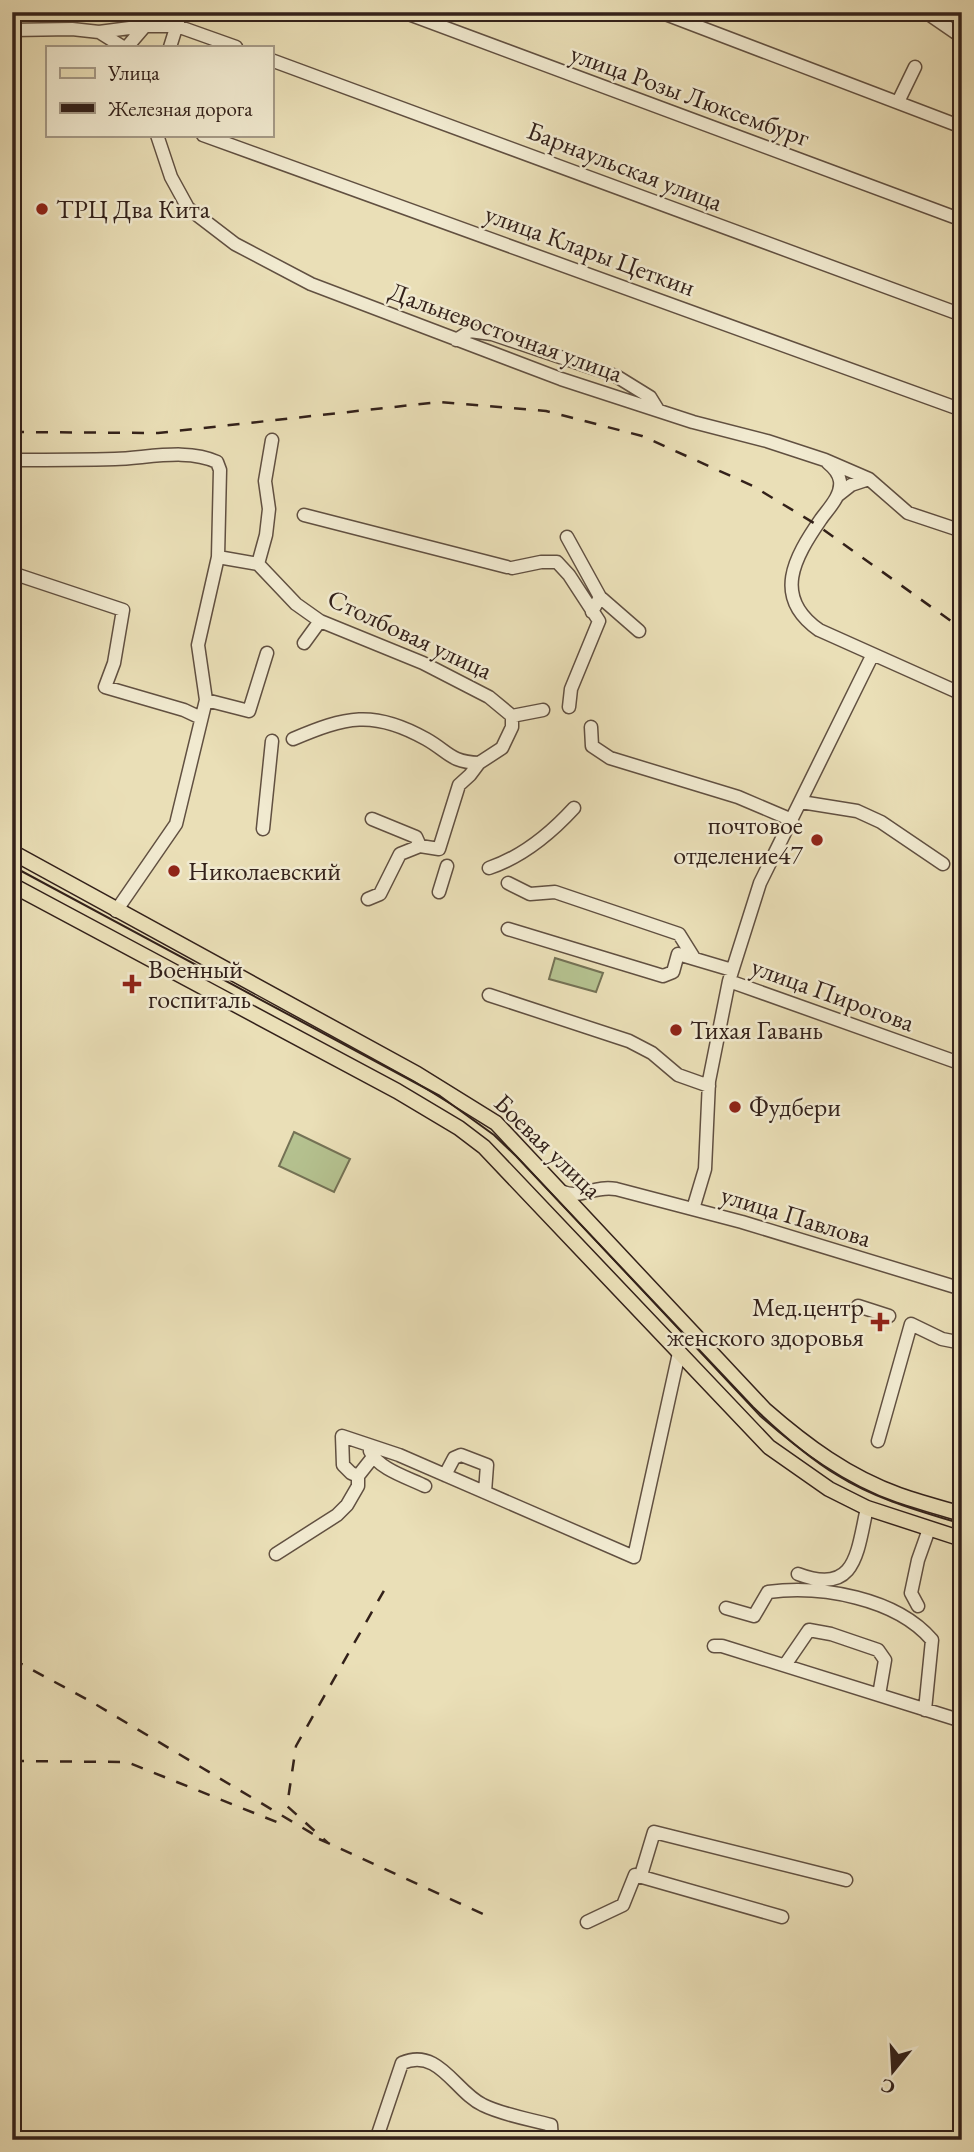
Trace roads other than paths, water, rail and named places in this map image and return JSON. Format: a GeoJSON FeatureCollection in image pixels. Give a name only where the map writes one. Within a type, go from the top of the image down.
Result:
{"type":"FeatureCollection","features":[{"type":"Feature","properties":{"kind":"main road","name":"Боевая улица"},"geometry":{"type":"LineString","coordinates":[[12,852],[325,1023],[458,1098],[496,1124],[563,1192],[765,1410],[792,1433],[822,1456],[897,1495],[962,1514]]}},
{"type":"Feature","properties":{"kind":"main road","name":"Боевая улица"},"geometry":{"type":"LineString","coordinates":[[12,885],[397,1091],[459,1128],[484,1147],[769,1447],[829,1489],[867,1508],[962,1539]]}},
{"type":"Feature","properties":{"kind":"main road"},"geometry":{"type":"LineString","coordinates":[[104,933],[116,911]]}},
{"type":"Feature","properties":{"kind":"street"},"geometry":{"type":"LineString","coordinates":[[170,46],[181,12]]}},
{"type":"Feature","properties":{"kind":"street","name":"улица Розы Люксембург"},"geometry":{"type":"LineString","coordinates":[[403,12],[962,220]]}},
{"type":"Feature","properties":{"kind":"street"},"geometry":{"type":"LineString","coordinates":[[660,12],[962,127]]}},
{"type":"Feature","properties":{"kind":"street"},"geometry":{"type":"LineString","coordinates":[[920,12],[930,15],[962,37]]}},
{"type":"Feature","properties":{"kind":"street"},"geometry":{"type":"LineString","coordinates":[[126,46],[145,26]]}},
{"type":"Feature","properties":{"kind":"street"},"geometry":{"type":"LineString","coordinates":[[13,30],[72,29],[99,32],[145,26],[177,26],[233,46]]}},
{"type":"Feature","properties":{"kind":"street"},"geometry":{"type":"LineString","coordinates":[[99,32],[123,46]]}},
{"type":"Feature","properties":{"kind":"street","name":"Барнаульская улица"},"geometry":{"type":"LineString","coordinates":[[273,61],[962,315]]}},
{"type":"Feature","properties":{"kind":"street"},"geometry":{"type":"LineString","coordinates":[[898,102],[915,66]]}},
{"type":"Feature","properties":{"kind":"street","name":"Дальневосточная улица"},"geometry":{"type":"LineString","coordinates":[[157,136],[171,177],[188,208],[235,244],[311,284],[561,379],[825,460],[869,479],[908,513],[962,530]]}},
{"type":"Feature","properties":{"kind":"street","name":"улица Клары Цеткин"},"geometry":{"type":"LineString","coordinates":[[205,136],[962,410]]}},
{"type":"Feature","properties":{"kind":"street"},"geometry":{"type":"LineString","coordinates":[[456,340],[470,331],[492,334],[616,376],[650,397],[658,410]]}},
{"type":"Feature","properties":{"kind":"street"},"geometry":{"type":"LineString","coordinates":[[218,557],[258,564],[266,535],[269,509],[265,481],[272,440]]}},
{"type":"Feature","properties":{"kind":"street"},"geometry":{"type":"LineString","coordinates":[[12,460],[185,456],[211,459],[217,463],[220,470],[218,557],[198,645],[206,701],[176,824],[116,911]]}},
{"type":"Feature","properties":{"kind":"street"},"geometry":{"type":"LineString","coordinates":[[825,460],[834,468],[840,481],[837,496]]}},
{"type":"Feature","properties":{"kind":"street"},"geometry":{"type":"LineString","coordinates":[[869,479],[851,485],[837,496],[795,565],[791,580],[792,597],[797,610],[805,620],[820,630],[872,656],[962,694]]}},
{"type":"Feature","properties":{"kind":"street"},"geometry":{"type":"LineString","coordinates":[[304,515],[510,567],[557,562],[569,575],[598,621],[571,689],[569,706]]}},
{"type":"Feature","properties":{"kind":"street"},"geometry":{"type":"LineString","coordinates":[[567,537],[600,597],[639,631]]}},
{"type":"Feature","properties":{"kind":"street","name":"Столбовая улица"},"geometry":{"type":"LineString","coordinates":[[258,564],[296,604],[320,621],[423,663],[489,697],[512,716]]}},
{"type":"Feature","properties":{"kind":"street"},"geometry":{"type":"LineString","coordinates":[[12,573],[123,610],[114,663],[105,687],[184,710],[201,718]]}},
{"type":"Feature","properties":{"kind":"street"},"geometry":{"type":"LineString","coordinates":[[592,612],[600,597]]}},
{"type":"Feature","properties":{"kind":"street"},"geometry":{"type":"LineString","coordinates":[[304,643],[320,621]]}},
{"type":"Feature","properties":{"kind":"street"},"geometry":{"type":"LineString","coordinates":[[206,701],[249,711],[267,653]]}},
{"type":"Feature","properties":{"kind":"street"},"geometry":{"type":"LineString","coordinates":[[692,1209],[705,1169],[709,1086],[731,975],[761,883],[872,656]]}},
{"type":"Feature","properties":{"kind":"street"},"geometry":{"type":"LineString","coordinates":[[368,899],[380,894],[400,854],[420,846],[439,849],[458,785],[470,775],[479,762],[502,748],[512,727],[512,716],[543,710]]}},
{"type":"Feature","properties":{"kind":"street"},"geometry":{"type":"LineString","coordinates":[[293,739],[332,723],[366,718],[426,739],[459,762],[479,762]]}},
{"type":"Feature","properties":{"kind":"street"},"geometry":{"type":"LineString","coordinates":[[591,727],[592,746],[610,758],[738,797],[792,820]]}},
{"type":"Feature","properties":{"kind":"street"},"geometry":{"type":"LineString","coordinates":[[263,829],[272,741]]}},
{"type":"Feature","properties":{"kind":"street"},"geometry":{"type":"LineString","coordinates":[[802,802],[858,811],[881,822],[943,864]]}},
{"type":"Feature","properties":{"kind":"street"},"geometry":{"type":"LineString","coordinates":[[489,869],[503,864],[534,844],[574,808]]}},
{"type":"Feature","properties":{"kind":"street"},"geometry":{"type":"LineString","coordinates":[[372,819],[416,837],[420,846]]}},
{"type":"Feature","properties":{"kind":"street"},"geometry":{"type":"LineString","coordinates":[[439,892],[447,866]]}},
{"type":"Feature","properties":{"kind":"street"},"geometry":{"type":"LineString","coordinates":[[508,883],[530,894],[555,892],[679,934],[694,958]]}},
{"type":"Feature","properties":{"kind":"street"},"geometry":{"type":"LineString","coordinates":[[508,929],[663,976],[673,972],[678,954],[694,958]]}},
{"type":"Feature","properties":{"kind":"street","name":"улица Пирогова"},"geometry":{"type":"LineString","coordinates":[[694,958],[731,975],[962,1063]]}},
{"type":"Feature","properties":{"kind":"street"},"geometry":{"type":"LineString","coordinates":[[489,995],[629,1041],[652,1053],[678,1075],[709,1086]]}},
{"type":"Feature","properties":{"kind":"street","name":"улица Павлова"},"geometry":{"type":"LineString","coordinates":[[563,1192],[576,1195],[596,1188],[616,1189],[962,1289]]}},
{"type":"Feature","properties":{"kind":"street"},"geometry":{"type":"LineString","coordinates":[[587,1219],[584,1204],[588,1197],[595,1192],[616,1189]]}},
{"type":"Feature","properties":{"kind":"street"},"geometry":{"type":"LineString","coordinates":[[858,1306],[889,1316]]}},
{"type":"Feature","properties":{"kind":"street"},"geometry":{"type":"LineString","coordinates":[[878,1441],[911,1324],[942,1339],[962,1343]]}},
{"type":"Feature","properties":{"kind":"street"},"geometry":{"type":"LineString","coordinates":[[358,1476],[343,1465],[342,1436],[370,1450],[445,1475],[634,1557],[679,1353]]}},
{"type":"Feature","properties":{"kind":"street"},"geometry":{"type":"LineString","coordinates":[[276,1554],[337,1515],[347,1505],[358,1486],[358,1476],[370,1450]]}},
{"type":"Feature","properties":{"kind":"street"},"geometry":{"type":"LineString","coordinates":[[370,1450],[393,1471],[425,1486]]}},
{"type":"Feature","properties":{"kind":"street"},"geometry":{"type":"LineString","coordinates":[[445,1475],[454,1458],[461,1455],[487,1465],[485,1492]]}},
{"type":"Feature","properties":{"kind":"street"},"geometry":{"type":"LineString","coordinates":[[798,1574],[827,1581],[840,1578],[848,1572],[867,1508]]}},
{"type":"Feature","properties":{"kind":"street"},"geometry":{"type":"LineString","coordinates":[[918,1606],[911,1593],[918,1560],[929,1529]]}},
{"type":"Feature","properties":{"kind":"street"},"geometry":{"type":"LineString","coordinates":[[726,1608],[754,1616],[768,1592],[788,1589],[863,1598],[896,1612],[923,1629],[932,1640],[925,1710]]}},
{"type":"Feature","properties":{"kind":"street"},"geometry":{"type":"LineString","coordinates":[[785,1665],[808,1630],[831,1634],[878,1650],[885,1660],[879,1695]]}},
{"type":"Feature","properties":{"kind":"street"},"geometry":{"type":"LineString","coordinates":[[714,1646],[785,1665],[962,1721]]}},
{"type":"Feature","properties":{"kind":"street"},"geometry":{"type":"LineString","coordinates":[[641,1875],[654,1832],[846,1880]]}},
{"type":"Feature","properties":{"kind":"street"},"geometry":{"type":"LineString","coordinates":[[587,1922],[623,1905],[635,1875],[782,1917]]}},
{"type":"Feature","properties":{"kind":"street"},"geometry":{"type":"LineString","coordinates":[[376,2140],[402,2063],[424,2059],[439,2066],[478,2103],[492,2110],[551,2124],[552,2140]]}},
{"type":"Feature","properties":{"kind":"tram line"},"geometry":{"type":"LineString","coordinates":[[12,866],[440,1096],[494,1135],[516,1156],[753,1407],[793,1443],[826,1468],[867,1491],[898,1504],[962,1524]]}},
{"type":"Feature","properties":{"kind":"railway"},"geometry":{"type":"LineString","coordinates":[[12,432],[158,433],[439,402],[546,411],[642,436],[753,486],[817,525],[962,629]]}},
{"type":"Feature","properties":{"kind":"railway"},"geometry":{"type":"LineString","coordinates":[[12,1659],[90,1701],[328,1843],[287,1806],[296,1746],[386,1587]]}},
{"type":"Feature","properties":{"kind":"railway"},"geometry":{"type":"LineString","coordinates":[[12,1761],[127,1762],[284,1825]]}},
{"type":"Feature","properties":{"kind":"railway"},"geometry":{"type":"LineString","coordinates":[[319,1839],[492,1918]]}},
{"type":"Feature","properties":{"kind":"place","name":"ТРЦ Два Кита"},"geometry":{"type":"Point","coordinates":[42,209]}},
{"type":"Feature","properties":{"kind":"place","name":"почтовое отделение47"},"geometry":{"type":"Point","coordinates":[817,840]}},
{"type":"Feature","properties":{"kind":"place","name":"Николаевский"},"geometry":{"type":"Point","coordinates":[174,871]}},
{"type":"Feature","properties":{"kind":"place","name":"Военный госпиталь"},"geometry":{"type":"Point","coordinates":[132,984]}},
{"type":"Feature","properties":{"kind":"place","name":"Тихая Гавань"},"geometry":{"type":"Point","coordinates":[676,1030]}},
{"type":"Feature","properties":{"kind":"place","name":"Фудбери"},"geometry":{"type":"Point","coordinates":[735,1107]}},
{"type":"Feature","properties":{"kind":"place","name":"Мед.центр женского здоровья"},"geometry":{"type":"Point","coordinates":[880,1322]}}]}
